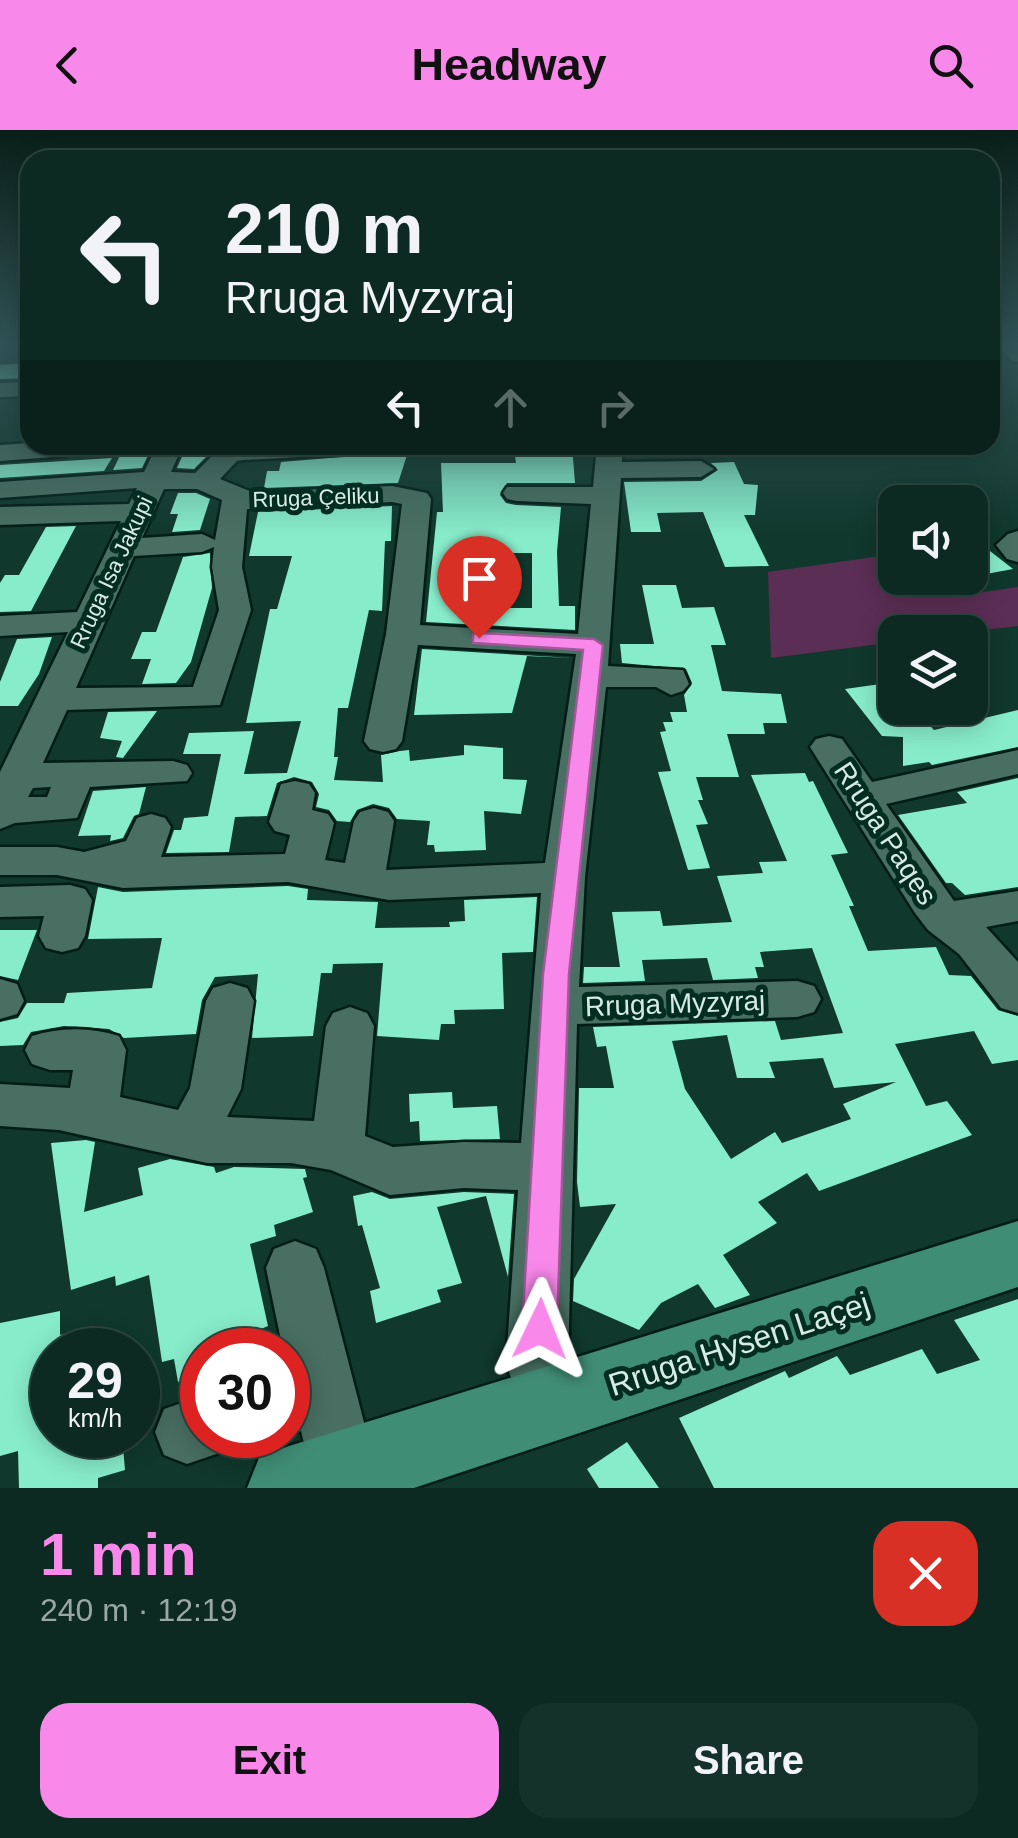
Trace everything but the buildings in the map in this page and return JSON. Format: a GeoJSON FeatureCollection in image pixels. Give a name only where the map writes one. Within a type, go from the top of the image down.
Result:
{"type":"FeatureCollection","features":[{"type":"Feature","properties":{"kind":"main road","name":"Rruga Hysen Laçej"},"geometry":{"type":"LineString","coordinates":[[327,1482],[549,1405],[1018,1254]]}},
{"type":"Feature","properties":{"kind":"street","name":"Rruga Isa Jakupi"},"geometry":{"type":"LineString","coordinates":[[10,780],[165,455]]}},
{"type":"Feature","properties":{"kind":"street"},"geometry":{"type":"LineString","coordinates":[[201,481],[232,455]]}},
{"type":"Feature","properties":{"kind":"street"},"geometry":{"type":"LineString","coordinates":[[518,493],[608,470],[701,469]]}},
{"type":"Feature","properties":{"kind":"street","name":"Rruga Myzyraj"},"geometry":{"type":"LineString","coordinates":[[549,1405],[537,1362],[554,1006],[564,876],[592,660],[608,470]]}},
{"type":"Feature","properties":{"kind":"street","name":"Rruga Çeliku"},"geometry":{"type":"LineString","coordinates":[[0,490],[70,483],[201,481],[239,499],[392,494],[417,499],[403,634],[383,740]]}},
{"type":"Feature","properties":{"kind":"street"},"geometry":{"type":"LineString","coordinates":[[57,687],[207,698],[236,610],[226,567],[233,504],[239,499]]}},
{"type":"Feature","properties":{"kind":"street"},"geometry":{"type":"LineString","coordinates":[[0,516],[190,551]]}},
{"type":"Feature","properties":{"kind":"street"},"geometry":{"type":"LineString","coordinates":[[127,537],[171,528]]}},
{"type":"Feature","properties":{"kind":"street"},"geometry":{"type":"LineString","coordinates":[[0,626],[88,621]]}},
{"type":"Feature","properties":{"kind":"street"},"geometry":{"type":"LineString","coordinates":[[403,634],[592,660],[671,677],[671,684]]}},
{"type":"Feature","properties":{"kind":"street"},"geometry":{"type":"LineString","coordinates":[[57,687],[140,674]]}},
{"type":"Feature","properties":{"kind":"street","name":"Rruga Paqes"},"geometry":{"type":"LineString","coordinates":[[830,747],[944,919],[975,942],[1018,995]]}},
{"type":"Feature","properties":{"kind":"street"},"geometry":{"type":"LineString","coordinates":[[862,797],[1018,762]]}},
{"type":"Feature","properties":{"kind":"street"},"geometry":{"type":"LineString","coordinates":[[10,780],[172,774]]}},
{"type":"Feature","properties":{"kind":"street"},"geometry":{"type":"LineString","coordinates":[[10,780],[63,809],[71,785]]}},
{"type":"Feature","properties":{"kind":"street"},"geometry":{"type":"LineString","coordinates":[[295,793],[289,822],[314,824],[302,870]]}},
{"type":"Feature","properties":{"kind":"street"},"geometry":{"type":"LineString","coordinates":[[0,862],[86,864],[143,852],[151,826]]}},
{"type":"Feature","properties":{"kind":"street"},"geometry":{"type":"LineString","coordinates":[[86,864],[112,872],[302,870],[358,854],[413,886],[564,876]]}},
{"type":"Feature","properties":{"kind":"street"},"geometry":{"type":"LineString","coordinates":[[153,872],[157,883],[206,884],[202,893]]}},
{"type":"Feature","properties":{"kind":"street"},"geometry":{"type":"LineString","coordinates":[[0,902],[70,900],[62,936]]}},
{"type":"Feature","properties":{"kind":"street","name":"Rruga Paqes"},"geometry":{"type":"LineString","coordinates":[[944,919],[1018,906]]}},
{"type":"Feature","properties":{"kind":"street","name":"Rruga Myzyraj"},"geometry":{"type":"LineString","coordinates":[[554,1006],[797,999]]}},
{"type":"Feature","properties":{"kind":"street"},"geometry":{"type":"LineString","coordinates":[[191,1136],[215,1089],[230,1001]]}},
{"type":"Feature","properties":{"kind":"street"},"geometry":{"type":"LineString","coordinates":[[337,1148],[350,1026]]}},
{"type":"Feature","properties":{"kind":"street"},"geometry":{"type":"LineString","coordinates":[[50,1050],[101,1050],[94,1100],[85,1112]]}},
{"type":"Feature","properties":{"kind":"street"},"geometry":{"type":"LineString","coordinates":[[0,1106],[85,1112],[207,1140],[291,1140],[337,1148],[390,1171],[420,1172],[464,1165],[546,1167]]}},
{"type":"Feature","properties":{"kind":"street","name":"Rruga Hysen Laçej"},"geometry":{"type":"LineString","coordinates":[[296,1268],[301,1328]]}},
{"type":"Feature","properties":{"kind":"street","name":"Rruga Hysen Laçej"},"geometry":{"type":"LineString","coordinates":[[310,1414],[327,1482]]}},
{"type":"Feature","properties":{"kind":"shaded area"},"geometry":{"type":"Polygon","coordinates":[[[878,556],[878,595],[988,595],[988,591],[1018,587],[1018,626],[988,630],[988,615],[878,615],[878,644],[771,658],[768,572],[878,556]]]}},
{"type":"Feature","properties":{"kind":"route"},"geometry":{"type":"LineString","coordinates":[[479,638],[594,645],[564,876],[556,974],[540,1329]]}}]}
